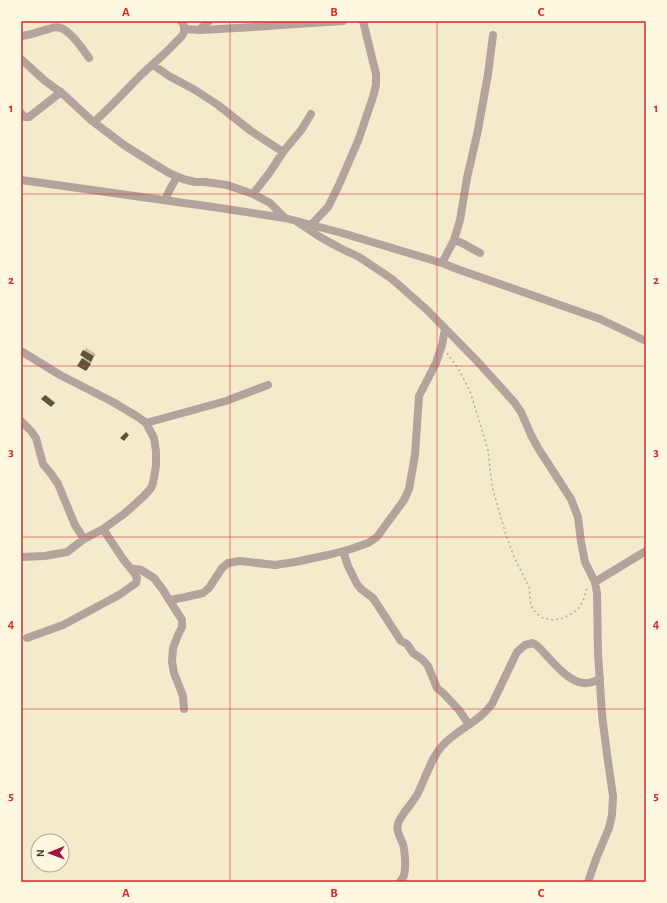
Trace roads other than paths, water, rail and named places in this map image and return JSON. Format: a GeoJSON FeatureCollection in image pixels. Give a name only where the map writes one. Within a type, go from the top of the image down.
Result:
{"type":"FeatureCollection","features":[{"type":"Feature","properties":{"kind":"street"},"geometry":{"type":"LineString","coordinates":[[94,122],[104,114],[180,38],[184,32],[184,24],[181,21]]}},
{"type":"Feature","properties":{"kind":"street"},"geometry":{"type":"LineString","coordinates":[[199,30],[209,21]]}},
{"type":"Feature","properties":{"kind":"street"},"geometry":{"type":"LineString","coordinates":[[184,29],[199,30],[254,27],[300,22],[343,21]]}},
{"type":"Feature","properties":{"kind":"street"},"geometry":{"type":"LineString","coordinates":[[311,225],[328,207],[338,187],[358,141],[373,97],[376,85],[376,74],[363,21]]}},
{"type":"Feature","properties":{"kind":"street"},"geometry":{"type":"LineString","coordinates":[[21,36],[55,28],[62,29],[67,32],[81,47],[89,58]]}},
{"type":"Feature","properties":{"kind":"street"},"geometry":{"type":"LineString","coordinates":[[442,262],[454,240],[460,220],[488,74],[493,35]]}},
{"type":"Feature","properties":{"kind":"street"},"geometry":{"type":"LineString","coordinates":[[21,59],[94,122],[138,154],[169,173],[183,179],[195,182],[227,185],[253,194],[270,203],[285,218]]}},
{"type":"Feature","properties":{"kind":"street"},"geometry":{"type":"LineString","coordinates":[[153,65],[218,105],[251,131],[283,152]]}},
{"type":"Feature","properties":{"kind":"street"},"geometry":{"type":"LineString","coordinates":[[21,112],[25,117],[29,117],[61,92]]}},
{"type":"Feature","properties":{"kind":"street"},"geometry":{"type":"LineString","coordinates":[[253,194],[283,152],[302,129],[311,114]]}},
{"type":"Feature","properties":{"kind":"street"},"geometry":{"type":"LineString","coordinates":[[165,200],[177,176]]}},
{"type":"Feature","properties":{"kind":"street"},"geometry":{"type":"LineString","coordinates":[[21,180],[285,218],[442,262],[457,269],[600,319],[646,341]]}},
{"type":"Feature","properties":{"kind":"street"},"geometry":{"type":"LineString","coordinates":[[296,221],[320,237],[359,257],[392,279],[427,310],[477,361],[505,391],[521,412],[538,448],[575,508],[578,517],[585,562],[595,582],[600,679],[613,806],[609,828],[588,882]]}},
{"type":"Feature","properties":{"kind":"street"},"geometry":{"type":"LineString","coordinates":[[454,240],[480,253]]}},
{"type":"Feature","properties":{"kind":"street"},"geometry":{"type":"LineString","coordinates":[[170,600],[186,598],[203,593],[209,588],[222,568],[228,563],[240,561],[275,565],[328,555],[375,540],[404,500],[409,489],[415,455],[419,396],[436,363],[445,329]]}},
{"type":"Feature","properties":{"kind":"street"},"geometry":{"type":"LineString","coordinates":[[21,351],[55,372],[146,422],[154,438],[156,451],[156,466],[151,488],[124,514],[64,553],[45,556],[21,557]]}},
{"type":"Feature","properties":{"kind":"street"},"geometry":{"type":"LineString","coordinates":[[146,422],[226,401],[268,385]]}},
{"type":"Feature","properties":{"kind":"street"},"geometry":{"type":"LineString","coordinates":[[21,422],[36,438],[42,460],[58,484],[75,525],[84,539]]}},
{"type":"Feature","properties":{"kind":"street"},"geometry":{"type":"LineString","coordinates":[[27,638],[63,624],[119,595],[136,583],[137,579],[135,574],[103,529]]}},
{"type":"Feature","properties":{"kind":"street"},"geometry":{"type":"LineString","coordinates":[[342,551],[357,584],[373,598],[401,641],[407,644],[413,653],[423,660],[428,666],[437,688],[458,710],[469,725]]}},
{"type":"Feature","properties":{"kind":"street"},"geometry":{"type":"LineString","coordinates":[[595,582],[646,551]]}},
{"type":"Feature","properties":{"kind":"street"},"geometry":{"type":"LineString","coordinates":[[130,568],[138,569],[150,575],[161,586],[183,622],[173,648],[172,658],[173,670],[183,696],[184,709]]}},
{"type":"Feature","properties":{"kind":"street"},"geometry":{"type":"LineString","coordinates":[[400,882],[404,875],[405,865],[404,850],[398,828],[400,820],[417,794],[437,753],[442,746],[483,714],[492,704],[515,655],[520,648],[533,643],[537,645],[559,669],[580,683],[587,684],[600,679]]}}]}
